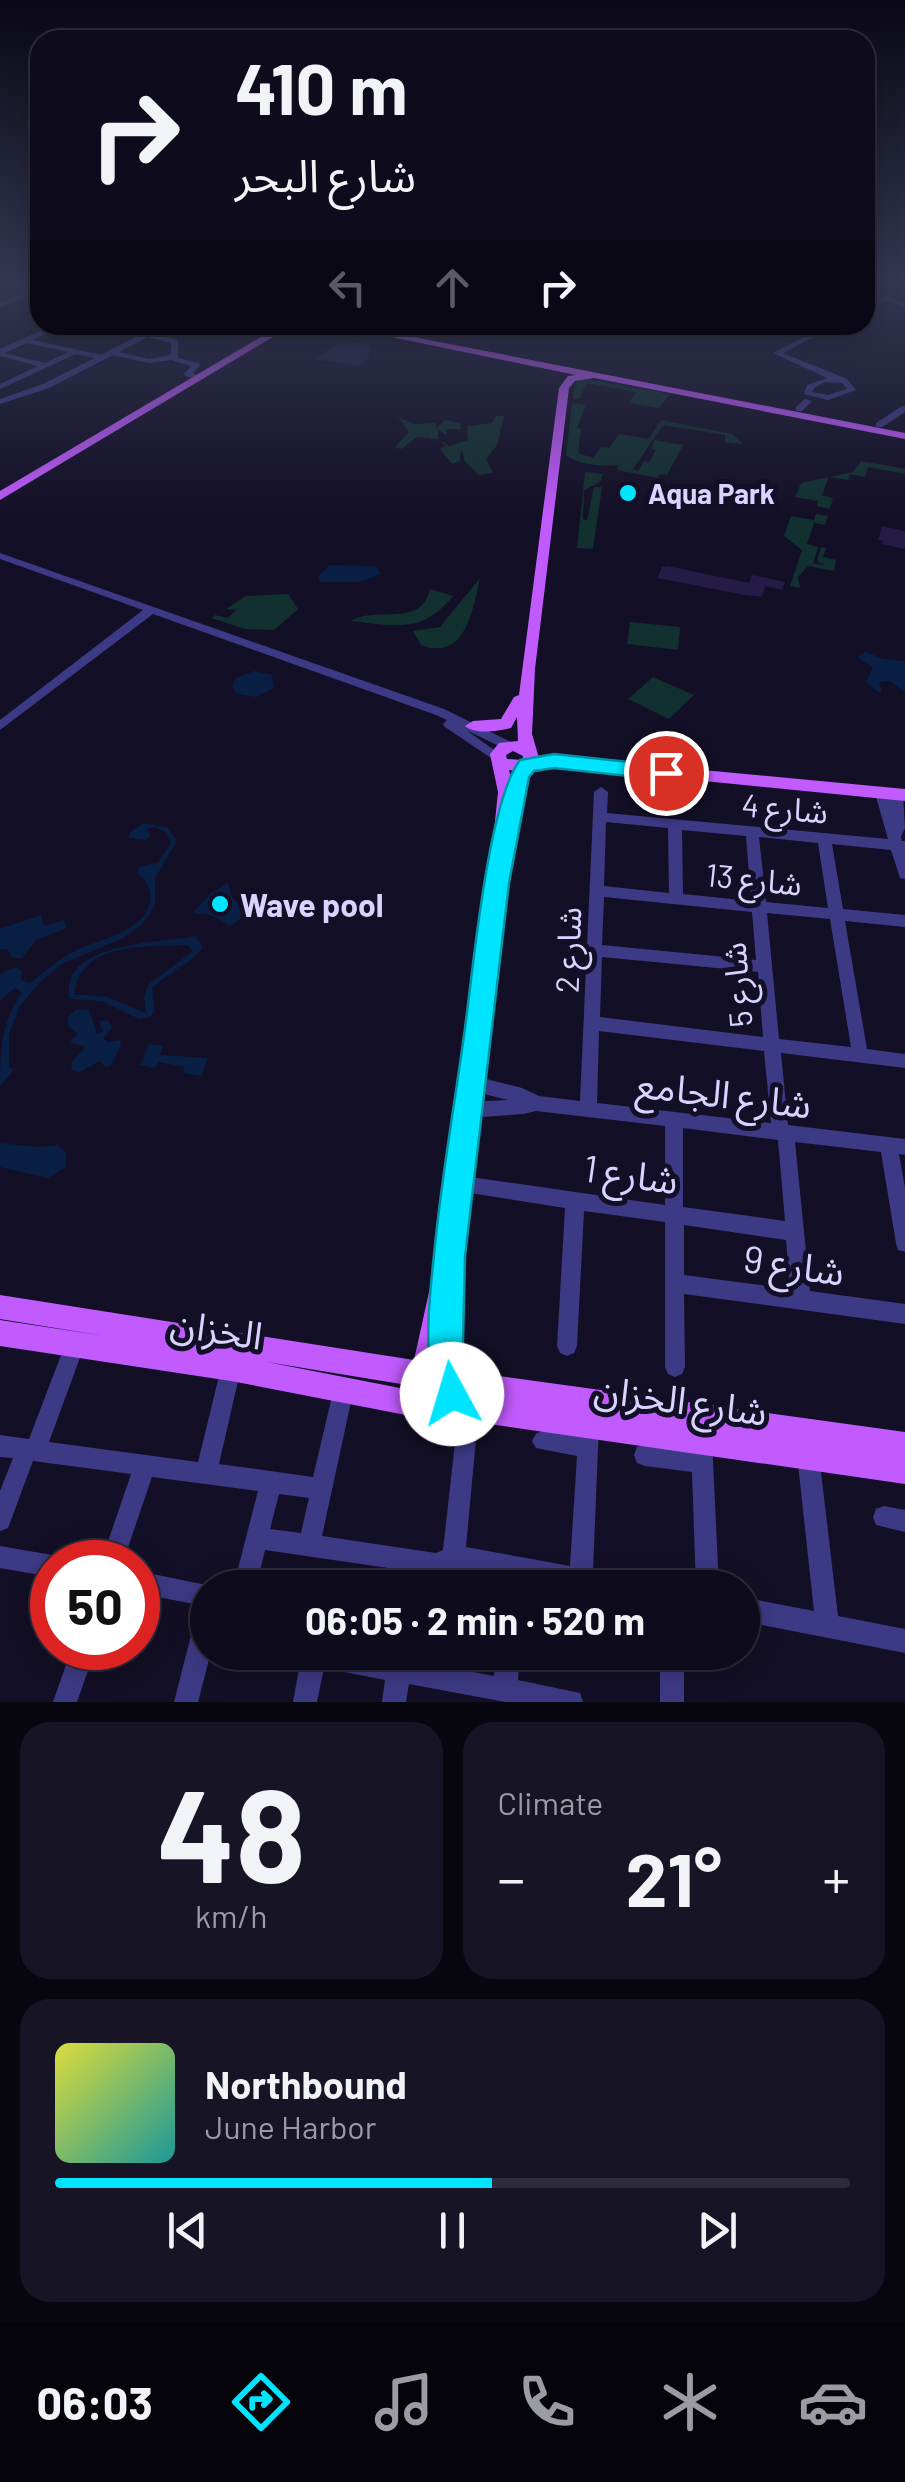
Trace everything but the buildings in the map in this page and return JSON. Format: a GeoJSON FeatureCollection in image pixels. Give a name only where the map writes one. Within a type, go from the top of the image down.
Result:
{"type":"FeatureCollection","features":[{"type":"Feature","properties":{"kind":"main road"},"geometry":{"type":"LineString","coordinates":[[0,496],[229,360]]}},
{"type":"Feature","properties":{"kind":"main road"},"geometry":{"type":"LineString","coordinates":[[521,360],[905,432]]}},
{"type":"Feature","properties":{"kind":"main road"},"geometry":{"type":"LineString","coordinates":[[553,360],[808,401],[905,432]]}},
{"type":"Feature","properties":{"kind":"main road"},"geometry":{"type":"LineString","coordinates":[[528,362],[554,374],[564,388]]}},
{"type":"Feature","properties":{"kind":"main road"},"geometry":{"type":"LineString","coordinates":[[516,756],[524,740],[528,668],[564,388],[572,378],[600,376]]}},
{"type":"Feature","properties":{"kind":"main road"},"geometry":{"type":"LineString","coordinates":[[440,1389],[457,1184],[516,756],[519,700],[528,668]]}},
{"type":"Feature","properties":{"kind":"main road"},"geometry":{"type":"LineString","coordinates":[[473,726],[506,724],[519,700]]}},
{"type":"Feature","properties":{"kind":"main road"},"geometry":{"type":"LineString","coordinates":[[516,756],[894,794]]}},
{"type":"Feature","properties":{"kind":"main road","name":"شارع الخزان"},"geometry":{"type":"LineString","coordinates":[[0,1306],[440,1389],[905,1445]]}},
{"type":"Feature","properties":{"kind":"main road","name":"الخزان"},"geometry":{"type":"LineString","coordinates":[[0,1332],[344,1388],[440,1389]]}},
{"type":"Feature","properties":{"kind":"main road","name":"شارع الخزان"},"geometry":{"type":"LineString","coordinates":[[440,1389],[589,1436],[701,1452],[808,1455],[905,1470]]}},
{"type":"Feature","properties":{"kind":"street"},"geometry":{"type":"LineString","coordinates":[[25,360],[70,375]]}},
{"type":"Feature","properties":{"kind":"street"},"geometry":{"type":"LineString","coordinates":[[4,385],[57,360]]}},
{"type":"Feature","properties":{"kind":"street"},"geometry":{"type":"LineString","coordinates":[[0,402],[36,391],[99,360]]}},
{"type":"Feature","properties":{"kind":"street"},"geometry":{"type":"LineString","coordinates":[[182,360],[196,365],[188,374],[199,378]]}},
{"type":"Feature","properties":{"kind":"street"},"geometry":{"type":"LineString","coordinates":[[794,360],[839,380],[851,386],[851,391],[833,398],[808,401],[812,386],[824,380],[839,380]]}},
{"type":"Feature","properties":{"kind":"street"},"geometry":{"type":"LineString","coordinates":[[4,385],[36,391]]}},
{"type":"Feature","properties":{"kind":"street"},"geometry":{"type":"LineString","coordinates":[[879,425],[905,408]]}},
{"type":"Feature","properties":{"kind":"street"},"geometry":{"type":"LineString","coordinates":[[0,556],[473,726],[516,756]]}},
{"type":"Feature","properties":{"kind":"street"},"geometry":{"type":"LineString","coordinates":[[0,726],[152,609]]}},
{"type":"Feature","properties":{"kind":"street"},"geometry":{"type":"LineString","coordinates":[[404,702],[516,756]]}},
{"type":"Feature","properties":{"kind":"street","name":"شارع 2"},"geometry":{"type":"LineString","coordinates":[[588,1109],[600,792]]}},
{"type":"Feature","properties":{"kind":"street"},"geometry":{"type":"LineString","coordinates":[[894,794],[905,874]]}},
{"type":"Feature","properties":{"kind":"street","name":"شارع 4"},"geometry":{"type":"LineString","coordinates":[[600,817],[900,842]]}},
{"type":"Feature","properties":{"kind":"street"},"geometry":{"type":"LineString","coordinates":[[675,824],[676,897]]}},
{"type":"Feature","properties":{"kind":"street","name":"شارع 5"},"geometry":{"type":"LineString","coordinates":[[752,832],[801,1300]]}},
{"type":"Feature","properties":{"kind":"street"},"geometry":{"type":"LineString","coordinates":[[824,838],[860,1055]]}},
{"type":"Feature","properties":{"kind":"street","name":"شارع 13"},"geometry":{"type":"LineString","coordinates":[[596,891],[905,920]]}},
{"type":"Feature","properties":{"kind":"street"},"geometry":{"type":"LineString","coordinates":[[594,950],[765,968]]}},
{"type":"Feature","properties":{"kind":"street"},"geometry":{"type":"LineString","coordinates":[[592,1023],[905,1061]]}},
{"type":"Feature","properties":{"kind":"street","name":"شارع الجامع"},"geometry":{"type":"LineString","coordinates":[[471,1079],[489,1091],[523,1096],[536,1104]]}},
{"type":"Feature","properties":{"kind":"street","name":"شارع الجامع"},"geometry":{"type":"LineString","coordinates":[[467,1110],[536,1104],[897,1146]]}},
{"type":"Feature","properties":{"kind":"street"},"geometry":{"type":"LineString","coordinates":[[674,1121],[675,1367]]}},
{"type":"Feature","properties":{"kind":"street"},"geometry":{"type":"LineString","coordinates":[[897,1146],[905,1243]]}},
{"type":"Feature","properties":{"kind":"street","name":"شارع 1"},"geometry":{"type":"LineString","coordinates":[[457,1184],[795,1232]]}},
{"type":"Feature","properties":{"kind":"street"},"geometry":{"type":"LineString","coordinates":[[567,1346],[574,1201]]}},
{"type":"Feature","properties":{"kind":"street","name":"شارع 9"},"geometry":{"type":"LineString","coordinates":[[674,1283],[905,1314]]}},
{"type":"Feature","properties":{"kind":"street"},"geometry":{"type":"LineString","coordinates":[[0,1520],[75,1344]]}},
{"type":"Feature","properties":{"kind":"street"},"geometry":{"type":"LineString","coordinates":[[206,1474],[231,1368]]}},
{"type":"Feature","properties":{"kind":"street"},"geometry":{"type":"LineString","coordinates":[[309,1545],[344,1388]]}},
{"type":"Feature","properties":{"kind":"street"},"geometry":{"type":"LineString","coordinates":[[440,1389],[454,1558]]}},
{"type":"Feature","properties":{"kind":"street"},"geometry":{"type":"LineString","coordinates":[[543,1442],[589,1436],[582,1570]]}},
{"type":"Feature","properties":{"kind":"street"},"geometry":{"type":"LineString","coordinates":[[0,1446],[322,1489]]}},
{"type":"Feature","properties":{"kind":"street"},"geometry":{"type":"LineString","coordinates":[[645,1455],[701,1452],[707,1570]]}},
{"type":"Feature","properties":{"kind":"street"},"geometry":{"type":"LineString","coordinates":[[808,1455],[826,1625]]}},
{"type":"Feature","properties":{"kind":"street"},"geometry":{"type":"LineString","coordinates":[[120,1540],[145,1466]]}},
{"type":"Feature","properties":{"kind":"street"},"geometry":{"type":"LineString","coordinates":[[249,1570],[271,1482]]}},
{"type":"Feature","properties":{"kind":"street"},"geometry":{"type":"LineString","coordinates":[[257,1538],[436,1564],[454,1558],[491,1570]]}},
{"type":"Feature","properties":{"kind":"street"},"geometry":{"type":"LineString","coordinates":[[0,1556],[30,1562]]}},
{"type":"Feature","properties":{"kind":"street"},"geometry":{"type":"LineString","coordinates":[[160,1586],[190,1592]]}},
{"type":"Feature","properties":{"kind":"street"},"geometry":{"type":"LineString","coordinates":[[760,1612],[905,1641]]}},
{"type":"Feature","properties":{"kind":"street"},"geometry":{"type":"LineString","coordinates":[[65,1702],[76,1670]]}},
{"type":"Feature","properties":{"kind":"street"},"geometry":{"type":"LineString","coordinates":[[186,1702],[194,1670]]}},
{"type":"Feature","properties":{"kind":"street"},"geometry":{"type":"LineString","coordinates":[[304,1702],[306,1670]]}},
{"type":"Feature","properties":{"kind":"street"},"geometry":{"type":"LineString","coordinates":[[394,1702],[399,1670],[571,1702]]}},
{"type":"Feature","properties":{"kind":"street"},"geometry":{"type":"LineString","coordinates":[[505,1690],[507,1670]]}},
{"type":"Feature","properties":{"kind":"street"},"geometry":{"type":"LineString","coordinates":[[672,1670],[672,1702]]}},
{"type":"Feature","properties":{"kind":"green space"},"geometry":{"type":"Polygon","coordinates":[[[586,379],[670,394],[659,408],[629,403],[636,392],[587,383],[579,399],[573,398],[576,382],[586,379]]]}},
{"type":"Feature","properties":{"kind":"green space"},"geometry":{"type":"Polygon","coordinates":[[[572,403],[586,405],[577,428],[581,429],[578,453],[593,458],[601,447],[609,448],[619,434],[649,439],[661,420],[732,434],[743,444],[725,442],[725,435],[663,425],[633,469],[638,471],[644,461],[649,462],[656,450],[651,448],[655,440],[683,445],[667,475],[660,474],[658,478],[617,470],[619,465],[584,463],[566,455],[572,403]]]}},
{"type":"Feature","properties":{"kind":"green space"},"geometry":{"type":"Polygon","coordinates":[[[496,416],[504,416],[497,445],[486,459],[493,473],[478,475],[465,461],[461,448],[460,461],[452,464],[440,449],[446,446],[438,439],[449,446],[468,440],[467,426],[492,423],[496,416]]]}},
{"type":"Feature","properties":{"kind":"green space"},"geometry":{"type":"Polygon","coordinates":[[[398,417],[414,424],[436,423],[436,429],[445,420],[460,423],[461,429],[447,429],[446,435],[438,429],[438,439],[427,438],[429,432],[426,438],[417,437],[401,449],[395,447],[409,432],[398,417]]]}},
{"type":"Feature","properties":{"kind":"green space"},"geometry":{"type":"Polygon","coordinates":[[[861,461],[905,469],[905,474],[868,467],[865,477],[829,477],[853,472],[861,461]]]}},
{"type":"Feature","properties":{"kind":"green space"},"geometry":{"type":"Polygon","coordinates":[[[585,472],[603,474],[600,482],[584,490],[583,519],[587,520],[594,487],[602,487],[593,549],[577,548],[585,472]]]}},
{"type":"Feature","properties":{"kind":"green space"},"geometry":{"type":"Polygon","coordinates":[[[829,477],[822,495],[833,498],[830,509],[817,506],[818,501],[795,497],[801,483],[829,477]]]}},
{"type":"Feature","properties":{"kind":"green space"},"geometry":{"type":"Polygon","coordinates":[[[816,514],[828,516],[825,525],[814,523],[807,544],[818,547],[813,563],[826,566],[817,561],[821,547],[826,548],[823,557],[836,560],[834,571],[808,566],[798,577],[800,588],[790,586],[802,550],[784,536],[791,516],[814,520],[816,514]]]}},
{"type":"Feature","properties":{"kind":"green space"},"geometry":{"type":"Polygon","coordinates":[[[480,578],[470,618],[457,640],[436,648],[421,645],[413,631],[440,627],[480,578]]]}},
{"type":"Feature","properties":{"kind":"green space"},"geometry":{"type":"Polygon","coordinates":[[[430,589],[453,596],[419,622],[395,625],[351,621],[417,609],[430,589]]]}},
{"type":"Feature","properties":{"kind":"green space"},"geometry":{"type":"Polygon","coordinates":[[[288,594],[298,609],[274,630],[245,629],[211,618],[227,618],[237,610],[226,609],[246,596],[288,594]]]}},
{"type":"Feature","properties":{"kind":"green space"},"geometry":{"type":"Polygon","coordinates":[[[630,622],[680,627],[678,650],[627,644],[630,622]]]}},
{"type":"Feature","properties":{"kind":"green space"},"geometry":{"type":"Polygon","coordinates":[[[653,677],[694,695],[669,719],[628,699],[653,677]]]}},
{"type":"Feature","properties":{"kind":"water"},"geometry":{"type":"Polygon","coordinates":[[[330,565],[376,566],[381,574],[359,582],[320,582],[318,576],[330,565]]]}},
{"type":"Feature","properties":{"kind":"water"},"geometry":{"type":"Polygon","coordinates":[[[866,652],[905,661],[905,692],[889,681],[879,682],[879,693],[866,682],[873,667],[857,657],[866,652]]]}},
{"type":"Feature","properties":{"kind":"water"},"geometry":{"type":"Polygon","coordinates":[[[254,671],[272,675],[274,688],[256,697],[237,694],[232,687],[236,678],[254,671]]]}},
{"type":"Feature","properties":{"kind":"water"},"geometry":{"type":"Polygon","coordinates":[[[143,823],[168,828],[177,841],[155,878],[155,904],[143,924],[123,938],[62,964],[40,982],[20,1006],[9,1034],[9,1067],[14,1070],[0,1086],[6,1026],[22,993],[15,988],[0,1000],[0,974],[15,967],[22,971],[21,980],[30,983],[69,954],[124,931],[144,916],[150,892],[137,874],[140,867],[158,862],[171,843],[167,833],[155,827],[147,829],[150,836],[145,840],[129,838],[143,823]]]}},
{"type":"Feature","properties":{"kind":"water","name":"Wave pool"},"geometry":{"type":"Polygon","coordinates":[[[228,883],[232,898],[249,912],[230,926],[211,915],[193,913],[210,894],[228,883]]]}},
{"type":"Feature","properties":{"kind":"water"},"geometry":{"type":"Polygon","coordinates":[[[41,915],[44,926],[64,920],[67,928],[36,940],[22,958],[13,958],[8,950],[0,949],[0,929],[41,915]]]}},
{"type":"Feature","properties":{"kind":"water"},"geometry":{"type":"Polygon","coordinates":[[[196,936],[203,947],[152,988],[155,1011],[150,1017],[139,1019],[102,1001],[70,999],[70,980],[80,966],[96,955],[116,948],[196,936]],[[188,945],[155,946],[103,955],[80,976],[74,994],[108,997],[146,1013],[144,997],[148,985],[193,951],[188,945]]]}},
{"type":"Feature","properties":{"kind":"water"},"geometry":{"type":"Polygon","coordinates":[[[89,1009],[97,1034],[103,1031],[99,1021],[108,1020],[112,1027],[103,1039],[120,1040],[121,1045],[111,1066],[105,1067],[100,1061],[78,1073],[72,1070],[71,1063],[85,1047],[70,1042],[78,1034],[68,1026],[68,1018],[75,1010],[89,1009]]]}},
{"type":"Feature","properties":{"kind":"water"},"geometry":{"type":"Polygon","coordinates":[[[149,1044],[163,1046],[160,1055],[208,1058],[201,1076],[183,1073],[184,1067],[158,1062],[155,1068],[140,1065],[149,1044]]]}},
{"type":"Feature","properties":{"kind":"water"},"geometry":{"type":"Polygon","coordinates":[[[0,1143],[57,1145],[66,1152],[66,1167],[48,1178],[0,1167],[0,1143]]]}},
{"type":"Feature","properties":{"kind":"place","name":"Aqua Park"},"geometry":{"type":"Point","coordinates":[628,493]}},
{"type":"Feature","properties":{"kind":"place","name":"Wave pool"},"geometry":{"type":"Point","coordinates":[220,904]}},
{"type":"Feature","properties":{"kind":"route"},"geometry":{"type":"LineString","coordinates":[[452,1394],[446,1342],[449,1256],[497,883],[519,776],[527,765],[554,761],[666,773]]}}]}
